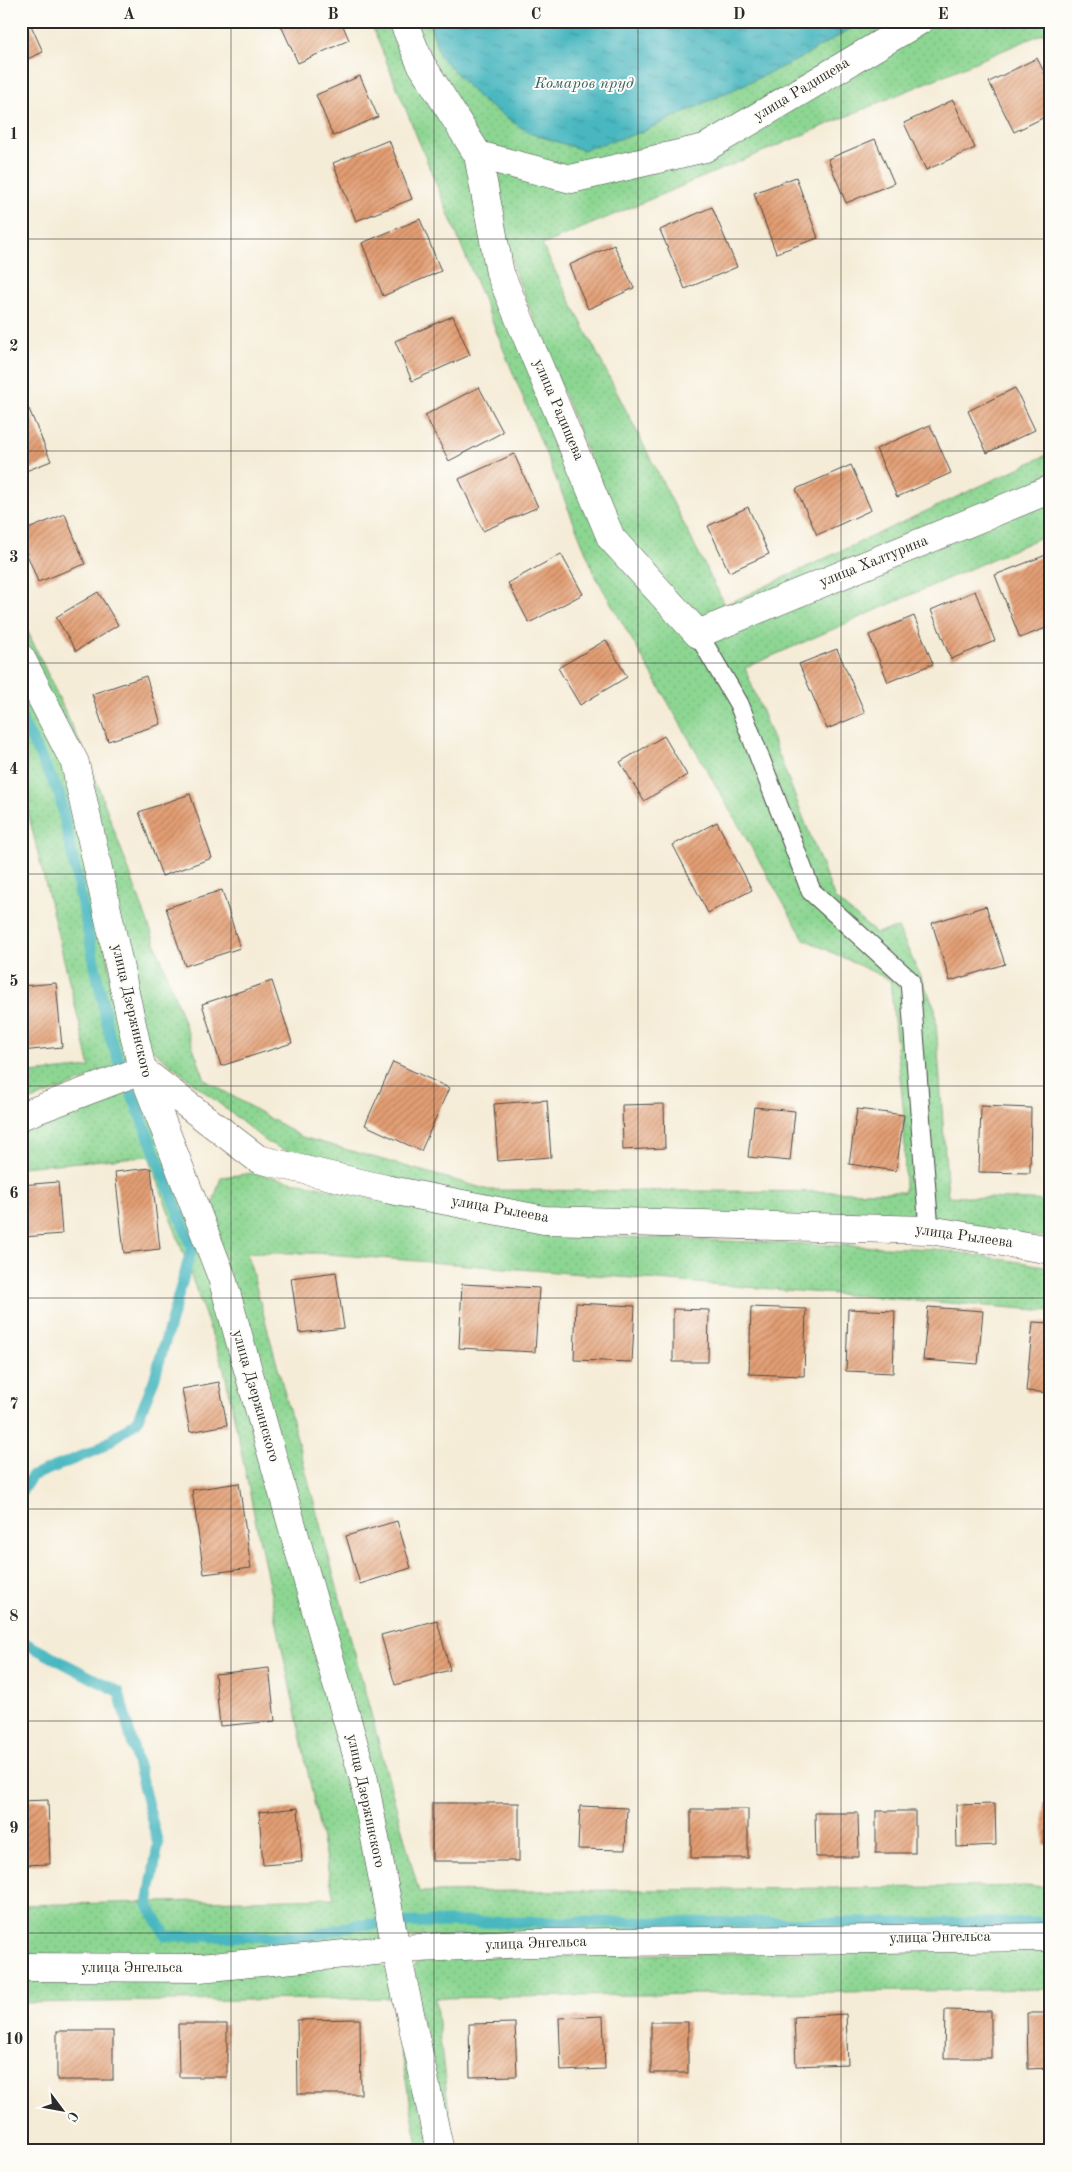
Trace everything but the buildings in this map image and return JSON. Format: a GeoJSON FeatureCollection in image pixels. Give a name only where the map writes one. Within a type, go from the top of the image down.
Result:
{"type":"FeatureCollection","features":[{"type":"Feature","properties":{"kind":"street","name":"улица Радищева"},"geometry":{"type":"LineString","coordinates":[[403,21],[420,62],[478,155],[500,272],[611,538],[698,634]]}},
{"type":"Feature","properties":{"kind":"street","name":"улица Радищева"},"geometry":{"type":"LineString","coordinates":[[478,155],[571,179],[705,148],[919,21]]}},
{"type":"Feature","properties":{"kind":"street","name":"улица Халтурина"},"geometry":{"type":"LineString","coordinates":[[698,634],[1051,489]]}},
{"type":"Feature","properties":{"kind":"street","name":"улица Дзержинского"},"geometry":{"type":"LineString","coordinates":[[21,658],[75,763],[142,1070],[222,1278],[364,1780],[396,1949],[440,2151]]}},
{"type":"Feature","properties":{"kind":"street","name":"улица Рылеева"},"geometry":{"type":"LineString","coordinates":[[142,1070],[258,1159],[386,1190],[544,1220],[929,1230],[1051,1250]]}},
{"type":"Feature","properties":{"kind":"street"},"geometry":{"type":"LineString","coordinates":[[21,1116],[142,1070]]}},
{"type":"Feature","properties":{"kind":"street","name":"улица Энгельса"},"geometry":{"type":"LineString","coordinates":[[21,1967],[200,1968],[396,1949],[531,1943],[1051,1937]]}},
{"type":"Feature","properties":{"kind":"lane"},"geometry":{"type":"LineString","coordinates":[[698,634],[739,704],[811,891],[910,981],[929,1230]]}},
{"type":"Feature","properties":{"kind":"green space"},"geometry":{"type":"Polygon","coordinates":[[[370,21],[396,21],[470,158],[607,544],[694,641],[1051,498],[1051,533],[745,668],[835,899],[876,933],[898,928],[935,1008],[948,1196],[1051,1201],[1051,1237],[547,1212],[306,1160],[267,1142],[144,1043],[81,761],[21,643],[21,617],[92,769],[205,1080],[302,1137],[489,1190],[905,1192],[904,1115],[890,980],[804,939],[596,577],[370,21]]]}},
{"type":"Feature","properties":{"kind":"green space"},"geometry":{"type":"Polygon","coordinates":[[[410,21],[429,21],[440,56],[797,60],[864,21],[906,21],[700,139],[570,170],[481,144],[410,21]]]}},
{"type":"Feature","properties":{"kind":"green space"},"geometry":{"type":"Polygon","coordinates":[[[936,21],[1051,21],[1051,30],[542,245],[725,605],[1051,453],[1051,481],[701,626],[619,532],[515,272],[490,166],[570,187],[707,155],[936,21]]]}},
{"type":"Feature","properties":{"kind":"green space"},"geometry":{"type":"Polygon","coordinates":[[[21,671],[70,765],[128,1064],[21,1104],[21,1074],[90,1067],[26,804],[21,794],[21,671]]]}},
{"type":"Feature","properties":{"kind":"green space"},"geometry":{"type":"Polygon","coordinates":[[[123,1086],[143,1091],[217,1280],[356,1780],[384,1940],[200,1957],[21,1958],[21,1905],[334,1898],[224,1369],[149,1156],[21,1167],[21,1128],[123,1086]]]}},
{"type":"Feature","properties":{"kind":"green space"},"geometry":{"type":"Polygon","coordinates":[[[253,1173],[545,1234],[935,1249],[1051,1267],[1051,1311],[315,1253],[247,1253],[419,1892],[1051,1886],[1051,1930],[401,1937],[210,1212],[221,1177],[253,1173]]]}},
{"type":"Feature","properties":{"kind":"green space"},"geometry":{"type":"Polygon","coordinates":[[[1051,1948],[1051,1989],[435,1998],[449,2113],[457,2151],[448,2151],[410,1968],[429,1958],[1051,1948]]]}},
{"type":"Feature","properties":{"kind":"green space"},"geometry":{"type":"Polygon","coordinates":[[[375,1960],[391,1970],[432,2151],[419,2151],[391,1998],[21,2003],[21,1976],[375,1960]]]}},
{"type":"Feature","properties":{"kind":"water","name":"Комаров пруд"},"geometry":{"type":"Polygon","coordinates":[[[429,21],[864,21],[797,60],[642,132],[583,150],[529,133],[481,100],[440,56],[429,21]]]}},
{"type":"Feature","properties":{"kind":"waterway"},"geometry":{"type":"LineString","coordinates":[[21,719],[59,793],[110,1038],[192,1248],[154,1380],[137,1421],[97,1450],[32,1476],[21,1492]]}},
{"type":"Feature","properties":{"kind":"waterway"},"geometry":{"type":"LineString","coordinates":[[21,1641],[119,1692],[158,1844],[148,1905],[166,1936],[305,1937],[356,1925],[415,1922],[1051,1923]]}}]}
